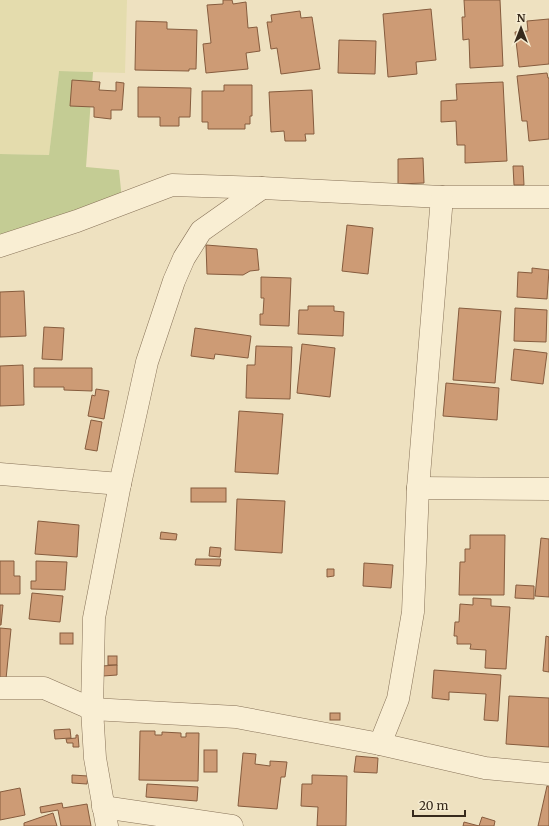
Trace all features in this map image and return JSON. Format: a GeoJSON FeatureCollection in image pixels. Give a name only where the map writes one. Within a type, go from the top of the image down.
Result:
{"type":"FeatureCollection","features":[{"type":"Feature","properties":{"kind":"street"},"geometry":{"type":"LineString","coordinates":[[0,246],[77,221],[172,185],[442,197],[549,197]]}},
{"type":"Feature","properties":{"kind":"street"},"geometry":{"type":"LineString","coordinates":[[232,826],[105,817],[95,758],[92,709],[94,618],[120,484],[147,362],[174,281],[184,258],[201,231],[262,188]]}},
{"type":"Feature","properties":{"kind":"street"},"geometry":{"type":"LineString","coordinates":[[380,744],[398,699],[413,612],[418,488],[442,197]]}},
{"type":"Feature","properties":{"kind":"street"},"geometry":{"type":"LineString","coordinates":[[0,474],[120,484]]}},
{"type":"Feature","properties":{"kind":"street"},"geometry":{"type":"LineString","coordinates":[[418,488],[549,488]]}},
{"type":"Feature","properties":{"kind":"street"},"geometry":{"type":"LineString","coordinates":[[0,688],[44,688],[92,709],[236,717],[380,744],[485,768],[549,774]]}},
{"type":"Feature","properties":{"kind":"shaded area"},"geometry":{"type":"Polygon","coordinates":[[[0,0],[127,0],[125,73],[59,71],[49,155],[0,154],[0,0]]]}},
{"type":"Feature","properties":{"kind":"green space"},"geometry":{"type":"Polygon","coordinates":[[[59,71],[93,72],[86,167],[119,170],[123,210],[0,235],[0,154],[49,155],[59,71]]]}},
{"type":"Feature","properties":{"kind":"building"},"geometry":{"type":"Polygon","coordinates":[[[223,0],[232,0],[233,4],[246,2],[248,28],[257,27],[260,51],[246,53],[248,69],[206,73],[203,44],[211,43],[207,5],[223,4],[223,0]]]}},
{"type":"Feature","properties":{"kind":"building"},"geometry":{"type":"Polygon","coordinates":[[[464,0],[500,0],[503,66],[470,68],[469,39],[463,40],[462,17],[465,17],[464,0]]]}},
{"type":"Feature","properties":{"kind":"building"},"geometry":{"type":"Polygon","coordinates":[[[431,9],[436,60],[416,62],[417,74],[388,77],[383,14],[431,9]]]}},
{"type":"Feature","properties":{"kind":"building"},"geometry":{"type":"Polygon","coordinates":[[[300,11],[301,18],[312,17],[320,69],[281,74],[277,48],[271,49],[267,22],[272,22],[271,15],[300,11]]]}},
{"type":"Feature","properties":{"kind":"building"},"geometry":{"type":"Polygon","coordinates":[[[549,19],[549,64],[519,67],[515,32],[528,31],[527,21],[549,19]]]}},
{"type":"Feature","properties":{"kind":"building"},"geometry":{"type":"Polygon","coordinates":[[[136,21],[167,22],[167,29],[197,30],[196,69],[189,69],[189,71],[135,70],[136,21]]]}},
{"type":"Feature","properties":{"kind":"building"},"geometry":{"type":"Polygon","coordinates":[[[339,40],[376,41],[375,74],[338,73],[339,40]]]}},
{"type":"Feature","properties":{"kind":"building"},"geometry":{"type":"Polygon","coordinates":[[[547,73],[549,78],[549,139],[529,141],[527,121],[522,121],[517,76],[547,73]]]}},
{"type":"Feature","properties":{"kind":"building"},"geometry":{"type":"Polygon","coordinates":[[[72,80],[100,82],[99,90],[116,91],[116,82],[124,83],[122,110],[111,110],[111,119],[94,117],[94,107],[70,106],[72,80]]]}},
{"type":"Feature","properties":{"kind":"building"},"geometry":{"type":"Polygon","coordinates":[[[503,82],[507,161],[465,163],[465,145],[457,145],[456,121],[441,122],[441,101],[457,100],[456,84],[503,82]]]}},
{"type":"Feature","properties":{"kind":"building"},"geometry":{"type":"Polygon","coordinates":[[[224,85],[252,85],[252,116],[250,116],[250,124],[245,124],[245,129],[208,129],[208,122],[202,122],[202,91],[224,91],[224,85]]]}},
{"type":"Feature","properties":{"kind":"building"},"geometry":{"type":"Polygon","coordinates":[[[138,87],[191,88],[190,117],[179,117],[179,126],[160,126],[160,117],[138,117],[138,87]]]}},
{"type":"Feature","properties":{"kind":"building"},"geometry":{"type":"Polygon","coordinates":[[[312,90],[314,134],[305,134],[306,141],[285,141],[284,131],[271,132],[269,92],[312,90]]]}},
{"type":"Feature","properties":{"kind":"building"},"geometry":{"type":"Polygon","coordinates":[[[423,158],[424,183],[398,184],[398,159],[423,158]]]}},
{"type":"Feature","properties":{"kind":"building"},"geometry":{"type":"Polygon","coordinates":[[[513,166],[523,166],[524,185],[514,185],[513,166]]]}},
{"type":"Feature","properties":{"kind":"building"},"geometry":{"type":"Polygon","coordinates":[[[347,225],[373,228],[368,274],[342,271],[347,225]]]}},
{"type":"Feature","properties":{"kind":"building"},"geometry":{"type":"Polygon","coordinates":[[[206,245],[257,249],[259,270],[250,271],[243,275],[207,274],[206,245]]]}},
{"type":"Feature","properties":{"kind":"building"},"geometry":{"type":"Polygon","coordinates":[[[532,268],[549,270],[547,299],[517,297],[518,272],[532,273],[532,268]]]}},
{"type":"Feature","properties":{"kind":"building"},"geometry":{"type":"Polygon","coordinates":[[[261,277],[291,278],[289,326],[260,325],[260,314],[263,314],[264,298],[261,298],[261,277]]]}},
{"type":"Feature","properties":{"kind":"building"},"geometry":{"type":"Polygon","coordinates":[[[24,291],[26,336],[0,337],[0,292],[24,291]]]}},
{"type":"Feature","properties":{"kind":"building"},"geometry":{"type":"Polygon","coordinates":[[[308,306],[334,306],[334,311],[344,312],[343,336],[298,334],[299,310],[308,310],[308,306]]]}},
{"type":"Feature","properties":{"kind":"building"},"geometry":{"type":"Polygon","coordinates":[[[459,308],[501,311],[495,383],[453,380],[459,308]]]}},
{"type":"Feature","properties":{"kind":"building"},"geometry":{"type":"Polygon","coordinates":[[[515,308],[547,310],[546,342],[514,341],[515,308]]]}},
{"type":"Feature","properties":{"kind":"building"},"geometry":{"type":"Polygon","coordinates":[[[44,327],[64,328],[62,360],[42,359],[44,327]]]}},
{"type":"Feature","properties":{"kind":"building"},"geometry":{"type":"Polygon","coordinates":[[[195,328],[251,336],[248,358],[215,354],[214,359],[191,356],[195,328]]]}},
{"type":"Feature","properties":{"kind":"building"},"geometry":{"type":"Polygon","coordinates":[[[302,344],[335,348],[330,397],[297,393],[302,344]]]}},
{"type":"Feature","properties":{"kind":"building"},"geometry":{"type":"Polygon","coordinates":[[[256,346],[292,347],[290,399],[246,398],[247,365],[255,365],[256,346]]]}},
{"type":"Feature","properties":{"kind":"building"},"geometry":{"type":"Polygon","coordinates":[[[514,349],[547,353],[543,384],[511,380],[514,349]]]}},
{"type":"Feature","properties":{"kind":"building"},"geometry":{"type":"Polygon","coordinates":[[[23,365],[24,405],[0,406],[0,366],[23,365]]]}},
{"type":"Feature","properties":{"kind":"building"},"geometry":{"type":"Polygon","coordinates":[[[34,368],[92,368],[92,391],[64,390],[64,387],[34,387],[34,368]]]}},
{"type":"Feature","properties":{"kind":"building"},"geometry":{"type":"Polygon","coordinates":[[[446,383],[499,388],[497,420],[443,416],[446,383]]]}},
{"type":"Feature","properties":{"kind":"building"},"geometry":{"type":"Polygon","coordinates":[[[96,389],[109,391],[104,419],[88,416],[92,395],[95,396],[96,389]]]}},
{"type":"Feature","properties":{"kind":"building"},"geometry":{"type":"Polygon","coordinates":[[[239,411],[283,414],[278,474],[235,472],[239,411]]]}},
{"type":"Feature","properties":{"kind":"building"},"geometry":{"type":"Polygon","coordinates":[[[91,420],[102,422],[97,451],[85,449],[91,420]]]}},
{"type":"Feature","properties":{"kind":"building"},"geometry":{"type":"Polygon","coordinates":[[[191,488],[226,488],[226,502],[191,502],[191,488]]]}},
{"type":"Feature","properties":{"kind":"building"},"geometry":{"type":"Polygon","coordinates":[[[237,499],[285,501],[282,553],[235,550],[237,499]]]}},
{"type":"Feature","properties":{"kind":"building"},"geometry":{"type":"Polygon","coordinates":[[[38,521],[79,525],[77,557],[35,554],[38,521]]]}},
{"type":"Feature","properties":{"kind":"building"},"geometry":{"type":"Polygon","coordinates":[[[161,532],[177,534],[176,540],[160,539],[161,532]]]}},
{"type":"Feature","properties":{"kind":"building"},"geometry":{"type":"Polygon","coordinates":[[[470,535],[505,535],[504,595],[459,595],[460,562],[465,562],[465,549],[470,549],[470,535]]]}},
{"type":"Feature","properties":{"kind":"building"},"geometry":{"type":"Polygon","coordinates":[[[541,538],[549,539],[549,597],[535,596],[541,538]]]}},
{"type":"Feature","properties":{"kind":"building"},"geometry":{"type":"Polygon","coordinates":[[[210,547],[221,548],[220,557],[209,556],[210,547]]]}},
{"type":"Feature","properties":{"kind":"building"},"geometry":{"type":"Polygon","coordinates":[[[196,559],[221,559],[220,566],[195,565],[196,559]]]}},
{"type":"Feature","properties":{"kind":"building"},"geometry":{"type":"Polygon","coordinates":[[[0,561],[14,561],[14,576],[20,576],[20,594],[0,594],[0,561]]]}},
{"type":"Feature","properties":{"kind":"building"},"geometry":{"type":"Polygon","coordinates":[[[36,561],[67,562],[65,590],[31,589],[31,581],[36,581],[36,561]]]}},
{"type":"Feature","properties":{"kind":"building"},"geometry":{"type":"Polygon","coordinates":[[[364,563],[393,565],[391,588],[363,586],[364,563]]]}},
{"type":"Feature","properties":{"kind":"building"},"geometry":{"type":"Polygon","coordinates":[[[327,569],[334,569],[334,576],[327,577],[327,569]]]}},
{"type":"Feature","properties":{"kind":"building"},"geometry":{"type":"Polygon","coordinates":[[[516,585],[534,586],[534,599],[515,598],[516,585]]]}},
{"type":"Feature","properties":{"kind":"building"},"geometry":{"type":"Polygon","coordinates":[[[32,593],[63,596],[60,622],[29,619],[32,593]]]}},
{"type":"Feature","properties":{"kind":"building"},"geometry":{"type":"Polygon","coordinates":[[[473,598],[491,599],[491,606],[510,607],[506,669],[485,668],[486,650],[470,649],[471,644],[457,644],[457,636],[454,636],[455,622],[459,622],[460,604],[473,605],[473,598]]]}},
{"type":"Feature","properties":{"kind":"building"},"geometry":{"type":"Polygon","coordinates":[[[0,605],[3,605],[1,625],[0,625],[0,605]]]}},
{"type":"Feature","properties":{"kind":"building"},"geometry":{"type":"Polygon","coordinates":[[[0,628],[11,629],[6,679],[0,679],[0,628]]]}},
{"type":"Feature","properties":{"kind":"building"},"geometry":{"type":"Polygon","coordinates":[[[60,633],[73,633],[73,644],[60,644],[60,633]]]}},
{"type":"Feature","properties":{"kind":"building"},"geometry":{"type":"Polygon","coordinates":[[[546,636],[549,637],[549,672],[543,671],[546,636]]]}},
{"type":"Feature","properties":{"kind":"building"},"geometry":{"type":"Polygon","coordinates":[[[108,656],[117,656],[117,665],[108,665],[108,656]]]}},
{"type":"Feature","properties":{"kind":"building"},"geometry":{"type":"Polygon","coordinates":[[[117,665],[117,675],[103,676],[102,666],[117,665]]]}},
{"type":"Feature","properties":{"kind":"building"},"geometry":{"type":"Polygon","coordinates":[[[434,670],[501,675],[498,721],[484,720],[486,694],[449,692],[449,700],[432,698],[434,670]]]}},
{"type":"Feature","properties":{"kind":"building"},"geometry":{"type":"Polygon","coordinates":[[[509,696],[549,698],[549,747],[506,744],[509,696]]]}},
{"type":"Feature","properties":{"kind":"building"},"geometry":{"type":"Polygon","coordinates":[[[330,713],[340,713],[340,720],[330,720],[330,713]]]}},
{"type":"Feature","properties":{"kind":"building"},"geometry":{"type":"Polygon","coordinates":[[[70,729],[71,738],[55,739],[54,730],[70,729]]]}},
{"type":"Feature","properties":{"kind":"building"},"geometry":{"type":"Polygon","coordinates":[[[140,731],[155,731],[155,735],[162,735],[162,732],[181,733],[181,737],[186,737],[186,733],[199,733],[198,781],[139,780],[140,731]]]}},
{"type":"Feature","properties":{"kind":"building"},"geometry":{"type":"Polygon","coordinates":[[[76,735],[78,735],[79,747],[73,747],[73,743],[67,743],[66,739],[76,738],[76,735]]]}},
{"type":"Feature","properties":{"kind":"building"},"geometry":{"type":"Polygon","coordinates":[[[204,750],[217,750],[217,772],[204,772],[204,750]]]}},
{"type":"Feature","properties":{"kind":"building"},"geometry":{"type":"Polygon","coordinates":[[[243,753],[256,754],[255,764],[270,766],[270,761],[287,762],[285,777],[281,777],[277,809],[238,806],[243,753]]]}},
{"type":"Feature","properties":{"kind":"building"},"geometry":{"type":"Polygon","coordinates":[[[356,756],[378,758],[377,773],[354,772],[356,756]]]}},
{"type":"Feature","properties":{"kind":"building"},"geometry":{"type":"Polygon","coordinates":[[[72,775],[88,776],[87,784],[72,783],[72,775]]]}},
{"type":"Feature","properties":{"kind":"building"},"geometry":{"type":"Polygon","coordinates":[[[312,775],[347,776],[346,826],[317,826],[318,807],[301,806],[302,784],[312,784],[312,775]]]}},
{"type":"Feature","properties":{"kind":"building"},"geometry":{"type":"Polygon","coordinates":[[[147,784],[198,787],[197,801],[146,797],[147,784]]]}},
{"type":"Feature","properties":{"kind":"building"},"geometry":{"type":"Polygon","coordinates":[[[547,786],[549,787],[549,826],[538,826],[547,786]]]}},
{"type":"Feature","properties":{"kind":"building"},"geometry":{"type":"Polygon","coordinates":[[[20,788],[25,815],[0,820],[0,792],[20,788]]]}},
{"type":"Feature","properties":{"kind":"building"},"geometry":{"type":"Polygon","coordinates":[[[62,803],[63,808],[87,804],[91,826],[61,826],[58,810],[41,813],[40,807],[62,803]]]}},
{"type":"Feature","properties":{"kind":"building"},"geometry":{"type":"Polygon","coordinates":[[[53,813],[57,826],[24,826],[24,823],[53,813]]]}},
{"type":"Feature","properties":{"kind":"building"},"geometry":{"type":"Polygon","coordinates":[[[482,817],[495,821],[494,826],[479,826],[482,817]]]}},
{"type":"Feature","properties":{"kind":"building"},"geometry":{"type":"Polygon","coordinates":[[[464,822],[479,826],[463,826],[464,822]]]}}]}
